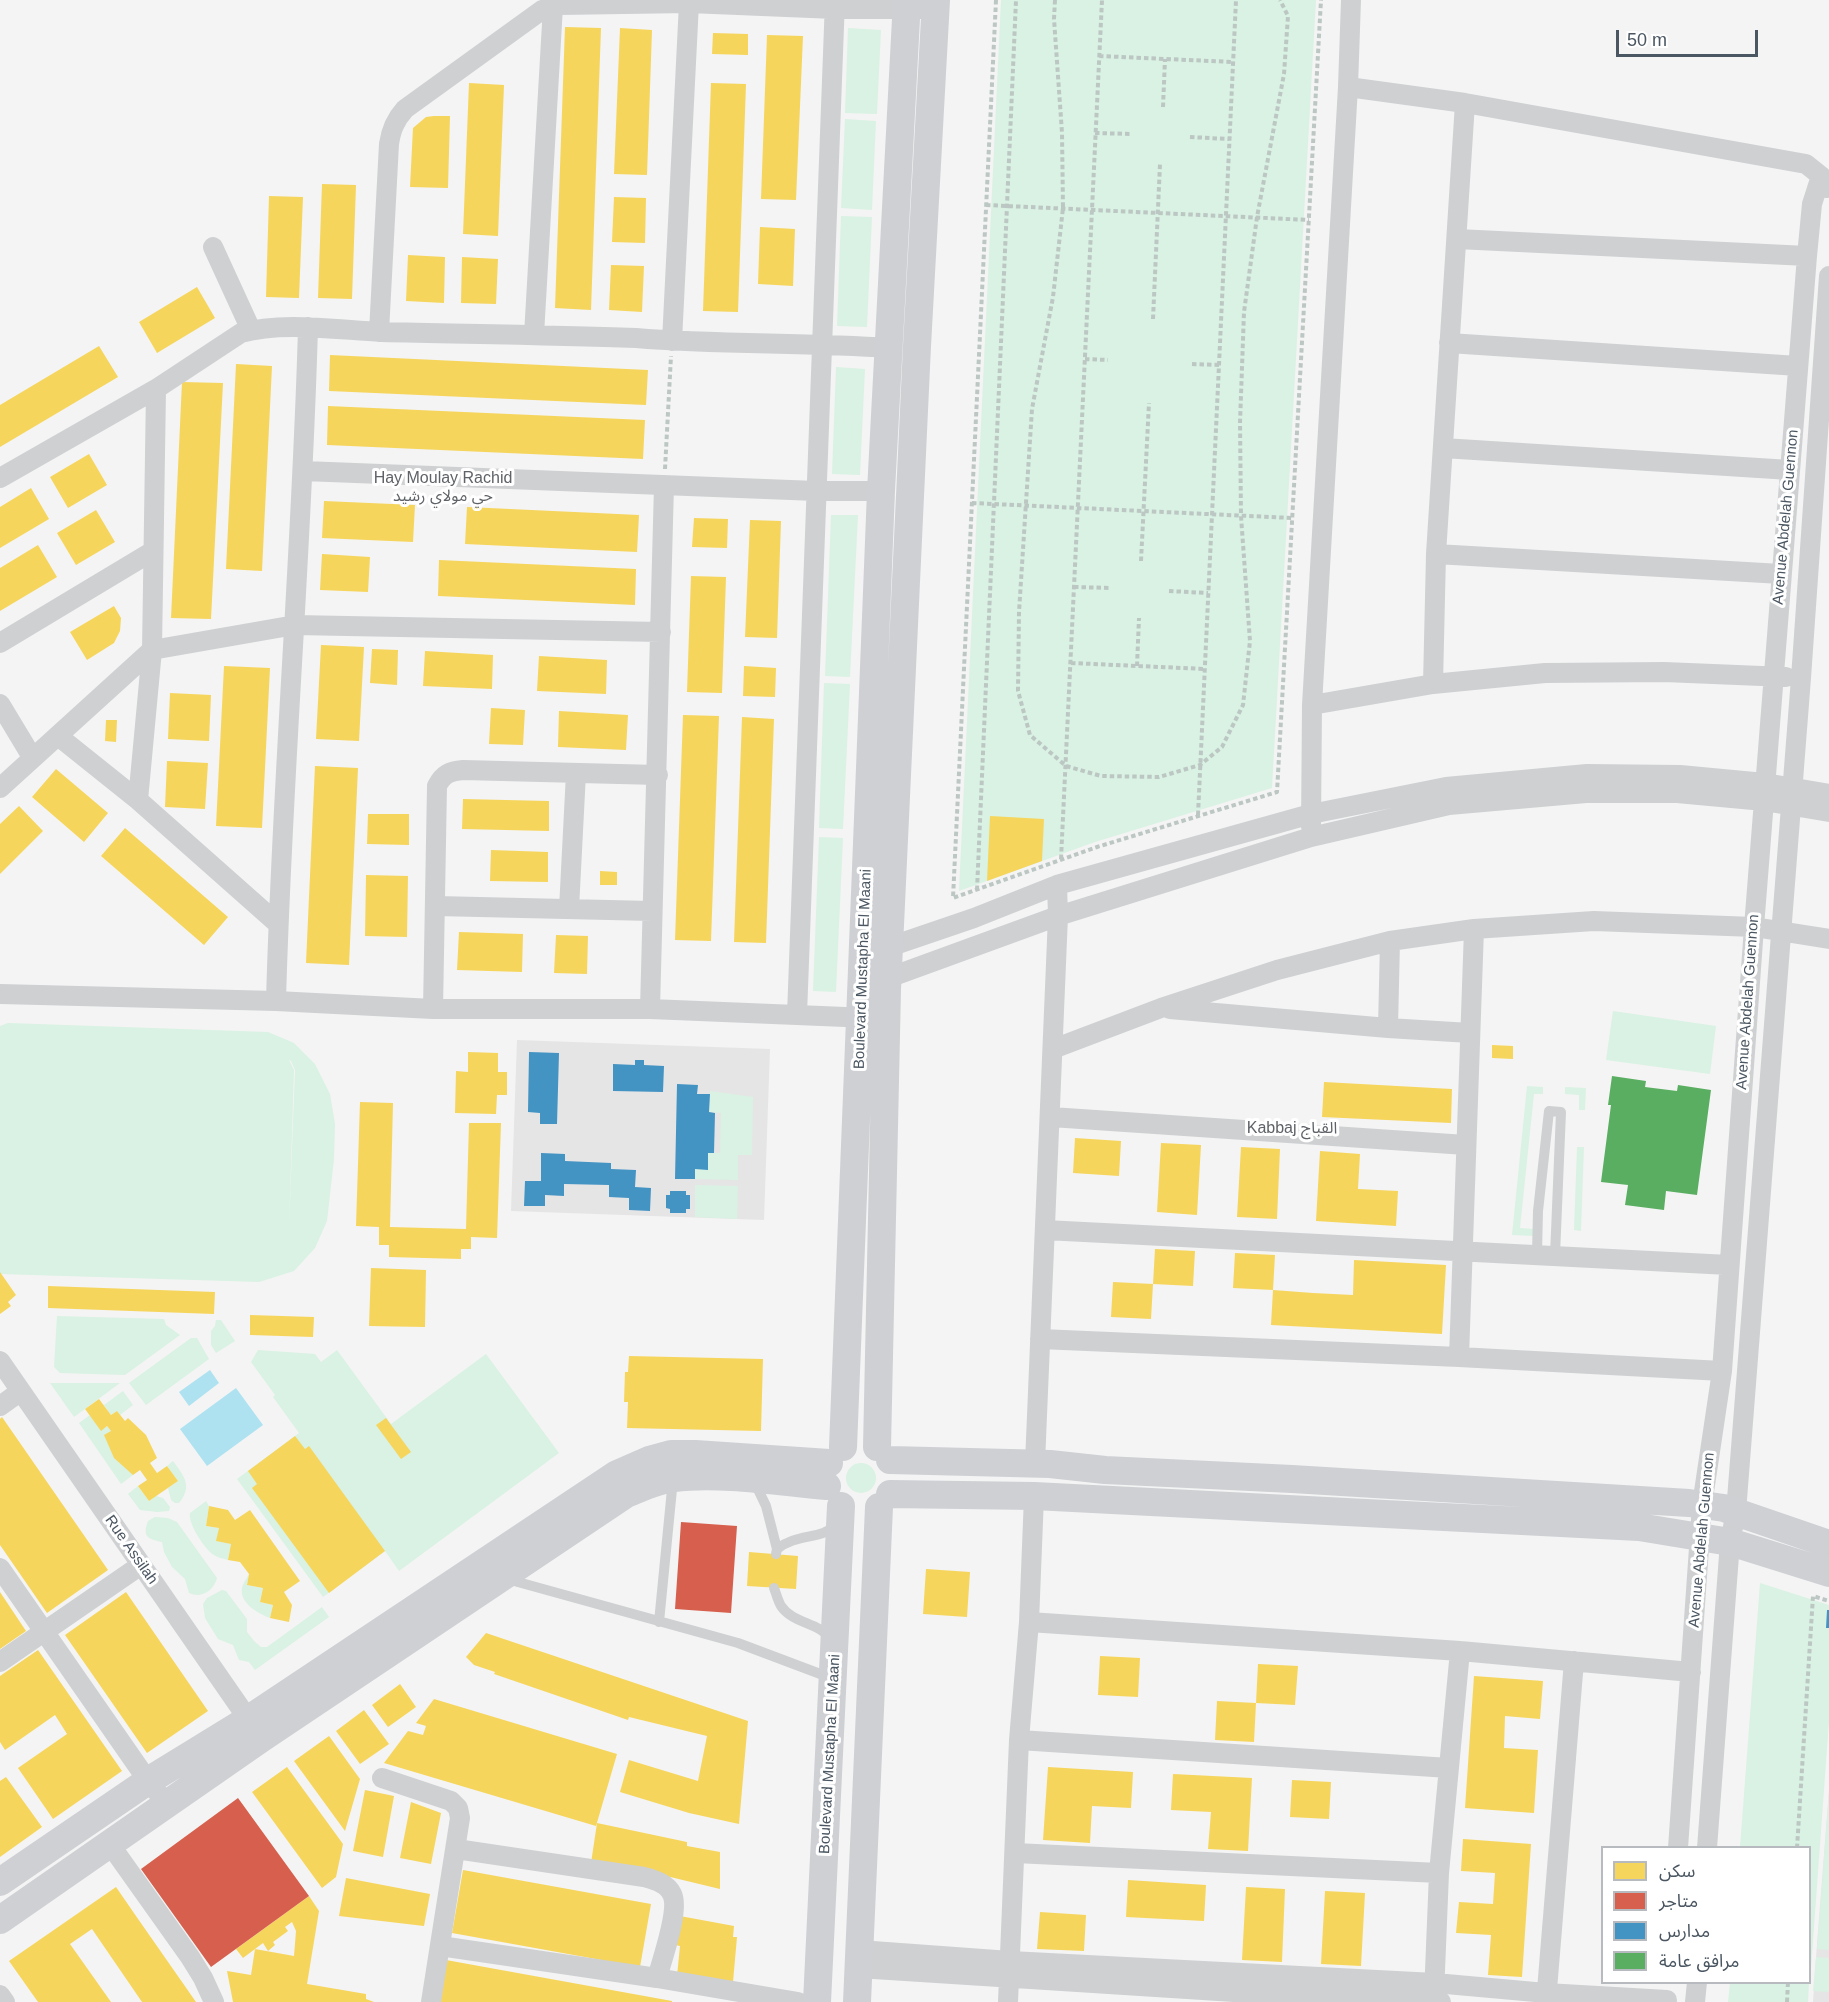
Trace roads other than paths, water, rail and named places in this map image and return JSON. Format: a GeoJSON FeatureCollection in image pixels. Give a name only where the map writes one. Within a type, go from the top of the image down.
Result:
{"type":"FeatureCollection","features":[{"type":"Feature","properties":{"kind":"main road","name":"Boulevard Mustapha El Maani"},"geometry":{"type":"LineString","coordinates":[[884,1453],[881,1229],[874,1018],[881,491],[906,4]]}},
{"type":"Feature","properties":{"kind":"main road","name":"Boulevard Mustapha El Maani"},"geometry":{"type":"LineString","coordinates":[[817,2002],[835,1645],[836,1485],[851,1229],[874,1018],[888,978],[916,346],[936,4]]}},
{"type":"Feature","properties":{"kind":"main road"},"geometry":{"type":"LineString","coordinates":[[851,1229],[881,1229]]}},
{"type":"Feature","properties":{"kind":"main road"},"geometry":{"type":"LineString","coordinates":[[836,1485],[860,1442],[884,1453],[1105,1470],[1574,1495],[1702,1505],[1736,1512],[1829,1544]]}},
{"type":"Feature","properties":{"kind":"main road"},"geometry":{"type":"LineString","coordinates":[[857,2002],[885,1501],[895,1481],[884,1453]]}},
{"type":"Feature","properties":{"kind":"main road"},"geometry":{"type":"LineString","coordinates":[[0,1920],[167,1804],[255,1729],[617,1474],[649,1460],[671,1454],[695,1454],[836,1485],[860,1512],[873,1510],[885,1501],[1034,1496],[1639,1527],[1730,1542],[1829,1573]]}},
{"type":"Feature","properties":{"kind":"main road"},"geometry":{"type":"LineString","coordinates":[[1034,1463],[1034,1496]]}},
{"type":"Feature","properties":{"kind":"main road"},"geometry":{"type":"LineString","coordinates":[[0,1882],[148,1781],[255,1729],[501,1578],[626,1494],[656,1482],[697,1476],[836,1485]]}},
{"type":"Feature","properties":{"kind":"street"},"geometry":{"type":"LineString","coordinates":[[1311,837],[1312,705],[1348,87],[1351,0]]}},
{"type":"Feature","properties":{"kind":"street"},"geometry":{"type":"LineString","coordinates":[[672,341],[689,3]]}},
{"type":"Feature","properties":{"kind":"street"},"geometry":{"type":"LineString","coordinates":[[379,332],[388,144],[396,120],[405,109],[542,10],[553,6],[689,3],[936,4]]}},
{"type":"Feature","properties":{"kind":"street"},"geometry":{"type":"LineString","coordinates":[[797,1015],[835,4]]}},
{"type":"Feature","properties":{"kind":"street"},"geometry":{"type":"LineString","coordinates":[[534,335],[553,6]]}},
{"type":"Feature","properties":{"kind":"street"},"geometry":{"type":"LineString","coordinates":[[1348,87],[1465,103],[1806,164],[1825,185]]}},
{"type":"Feature","properties":{"kind":"street"},"geometry":{"type":"LineString","coordinates":[[1433,684],[1436,554],[1465,103]]}},
{"type":"Feature","properties":{"kind":"street","name":"Avenue Abdelah Guennon"},"geometry":{"type":"LineString","coordinates":[[1678,1846],[1702,1505],[1722,1371],[1773,676],[1807,256],[1812,204],[1825,185]]}},
{"type":"Feature","properties":{"kind":"street"},"geometry":{"type":"LineString","coordinates":[[1457,239],[1807,256]]}},
{"type":"Feature","properties":{"kind":"street"},"geometry":{"type":"LineString","coordinates":[[213,247],[251,330]]}},
{"type":"Feature","properties":{"kind":"street","name":"Avenue Abdelah Guennon"},"geometry":{"type":"LineString","coordinates":[[1707,1846],[1730,1542],[1736,1512],[1801,678],[1829,276]]}},
{"type":"Feature","properties":{"kind":"street"},"geometry":{"type":"LineString","coordinates":[[0,478],[156,389],[240,333],[251,330],[308,327],[379,332],[824,344],[889,348]]}},
{"type":"Feature","properties":{"kind":"street"},"geometry":{"type":"LineString","coordinates":[[276,1001],[278,924],[304,471],[308,327]]}},
{"type":"Feature","properties":{"kind":"street"},"geometry":{"type":"LineString","coordinates":[[1449,344],[1798,366]]}},
{"type":"Feature","properties":{"kind":"street"},"geometry":{"type":"LineString","coordinates":[[138,800],[152,650],[156,389]]}},
{"type":"Feature","properties":{"kind":"street"},"geometry":{"type":"LineString","coordinates":[[1443,448],[1790,470]]}},
{"type":"Feature","properties":{"kind":"street"},"geometry":{"type":"LineString","coordinates":[[304,471],[816,491],[881,491]]}},
{"type":"Feature","properties":{"kind":"street"},"geometry":{"type":"LineString","coordinates":[[650,1009],[664,485]]}},
{"type":"Feature","properties":{"kind":"street"},"geometry":{"type":"LineString","coordinates":[[0,643],[153,552]]}},
{"type":"Feature","properties":{"kind":"street"},"geometry":{"type":"LineString","coordinates":[[1436,554],[1781,574]]}},
{"type":"Feature","properties":{"kind":"street"},"geometry":{"type":"LineString","coordinates":[[0,788],[152,650],[295,625],[660,632]]}},
{"type":"Feature","properties":{"kind":"street"},"geometry":{"type":"LineString","coordinates":[[1312,705],[1433,684],[1545,673],[1664,672],[1801,678]]}},
{"type":"Feature","properties":{"kind":"street"},"geometry":{"type":"LineString","coordinates":[[0,704],[32,757]]}},
{"type":"Feature","properties":{"kind":"street"},"geometry":{"type":"LineString","coordinates":[[58,736],[138,800],[278,924]]}},
{"type":"Feature","properties":{"kind":"street"},"geometry":{"type":"LineString","coordinates":[[434,1009],[437,786],[441,779],[447,774],[463,770],[658,775]]}},
{"type":"Feature","properties":{"kind":"street"},"geometry":{"type":"LineString","coordinates":[[569,909],[576,773]]}},
{"type":"Feature","properties":{"kind":"street"},"geometry":{"type":"LineString","coordinates":[[889,947],[974,918],[1057,885],[1311,814],[1446,787],[1587,774],[1680,775],[1791,796],[1829,794]]}},
{"type":"Feature","properties":{"kind":"street"},"geometry":{"type":"LineString","coordinates":[[888,978],[1058,916],[1311,837],[1449,805],[1574,794],[1765,792]]}},
{"type":"Feature","properties":{"kind":"street"},"geometry":{"type":"LineString","coordinates":[[1791,796],[1829,812]]}},
{"type":"Feature","properties":{"kind":"street"},"geometry":{"type":"LineString","coordinates":[[1034,1463],[1051,1117],[1058,916],[1057,885]]}},
{"type":"Feature","properties":{"kind":"street"},"geometry":{"type":"LineString","coordinates":[[436,906],[652,911]]}},
{"type":"Feature","properties":{"kind":"street"},"geometry":{"type":"LineString","coordinates":[[1053,1049],[1161,1008],[1277,970],[1390,941],[1474,928],[1594,921],[1754,927],[1829,939]]}},
{"type":"Feature","properties":{"kind":"street"},"geometry":{"type":"LineString","coordinates":[[1459,1357],[1474,928]]}},
{"type":"Feature","properties":{"kind":"street"},"geometry":{"type":"LineString","coordinates":[[1388,1029],[1390,941]]}},
{"type":"Feature","properties":{"kind":"street"},"geometry":{"type":"LineString","coordinates":[[0,994],[276,1001],[434,1009],[650,1009],[874,1018]]}},
{"type":"Feature","properties":{"kind":"street"},"geometry":{"type":"LineString","coordinates":[[1161,1008],[1388,1029],[1470,1033]]}},
{"type":"Feature","properties":{"kind":"street"},"geometry":{"type":"LineString","coordinates":[[1051,1117],[1466,1145]]}},
{"type":"Feature","properties":{"kind":"street"},"geometry":{"type":"LineString","coordinates":[[1045,1230],[1729,1265]]}},
{"type":"Feature","properties":{"kind":"street"},"geometry":{"type":"LineString","coordinates":[[1040,1339],[1722,1371]]}},
{"type":"Feature","properties":{"kind":"street","name":"Rue Assilah"},"geometry":{"type":"LineString","coordinates":[[0,1361],[255,1729]]}},
{"type":"Feature","properties":{"kind":"street"},"geometry":{"type":"LineString","coordinates":[[0,1406],[21,1391]]}},
{"type":"Feature","properties":{"kind":"street"},"geometry":{"type":"LineString","coordinates":[[1008,2002],[1019,1740],[1029,1622],[1034,1496]]}},
{"type":"Feature","properties":{"kind":"street"},"geometry":{"type":"LineString","coordinates":[[0,1662],[141,1565]]}},
{"type":"Feature","properties":{"kind":"street"},"geometry":{"type":"LineString","coordinates":[[0,1568],[148,1781],[167,1804]]}},
{"type":"Feature","properties":{"kind":"street"},"geometry":{"type":"LineString","coordinates":[[1029,1622],[1460,1651],[1691,1672]]}},
{"type":"Feature","properties":{"kind":"street"},"geometry":{"type":"LineString","coordinates":[[1441,2002],[1434,1995],[1439,1873],[1460,1651]]}},
{"type":"Feature","properties":{"kind":"street"},"geometry":{"type":"LineString","coordinates":[[1546,1998],[1574,1661]]}},
{"type":"Feature","properties":{"kind":"street"},"geometry":{"type":"LineString","coordinates":[[1019,1740],[1449,1768]]}},
{"type":"Feature","properties":{"kind":"street"},"geometry":{"type":"LineString","coordinates":[[382,1778],[451,1801],[458,1808],[460,1818],[456,1849],[431,2002]]}},
{"type":"Feature","properties":{"kind":"street"},"geometry":{"type":"LineString","coordinates":[[109,1843],[190,1958],[203,1978],[214,2002]]}},
{"type":"Feature","properties":{"kind":"street"},"geometry":{"type":"LineString","coordinates":[[456,1849],[644,1877],[665,1886],[673,1894],[674,1910],[657,1978]]}},
{"type":"Feature","properties":{"kind":"street"},"geometry":{"type":"LineString","coordinates":[[1015,1853],[1439,1873]]}},
{"type":"Feature","properties":{"kind":"street"},"geometry":{"type":"LineString","coordinates":[[440,1946],[657,1978],[798,2002]]}},
{"type":"Feature","properties":{"kind":"street"},"geometry":{"type":"LineString","coordinates":[[859,1959],[1434,1995],[1546,1998],[1668,1995]]}},
{"type":"Feature","properties":{"kind":"street"},"geometry":{"type":"LineString","coordinates":[[1695,2002],[1696,1984]]}},
{"type":"Feature","properties":{"kind":"street"},"geometry":{"type":"LineString","coordinates":[[0,1995],[5,2002]]}},
{"type":"Feature","properties":{"kind":"lane"},"geometry":{"type":"LineString","coordinates":[[1549,1111],[1561,1112],[1546,1255],[1539,1211],[1549,1111]]}},
{"type":"Feature","properties":{"kind":"lane"},"geometry":{"type":"LineString","coordinates":[[659,1622],[673,1478]]}},
{"type":"Feature","properties":{"kind":"lane"},"geometry":{"type":"LineString","coordinates":[[753,1480],[766,1506],[777,1552],[787,1541],[821,1534],[832,1529],[836,1485]]}},
{"type":"Feature","properties":{"kind":"lane"},"geometry":{"type":"LineString","coordinates":[[501,1578],[738,1643],[833,1679]]}},
{"type":"Feature","properties":{"kind":"lane"},"geometry":{"type":"LineString","coordinates":[[774,1588],[781,1606],[789,1614],[826,1633],[835,1645]]}},
{"type":"Feature","properties":{"kind":"water"},"geometry":{"type":"Polygon","coordinates":[[[210,1370],[219,1383],[189,1406],[179,1392],[210,1370]]]}},
{"type":"Feature","properties":{"kind":"water"},"geometry":{"type":"Polygon","coordinates":[[[236,1388],[263,1425],[207,1466],[180,1429],[236,1388]]]}},
{"type":"Feature","properties":{"kind":"district","name":"Hay Moulay Rachid حي مولاي رشيد"},"geometry":{"type":"Point","coordinates":[443,488]}},
{"type":"Feature","properties":{"kind":"district","name":"Kabbaj القباج"},"geometry":{"type":"Point","coordinates":[1292,1129]}}]}
